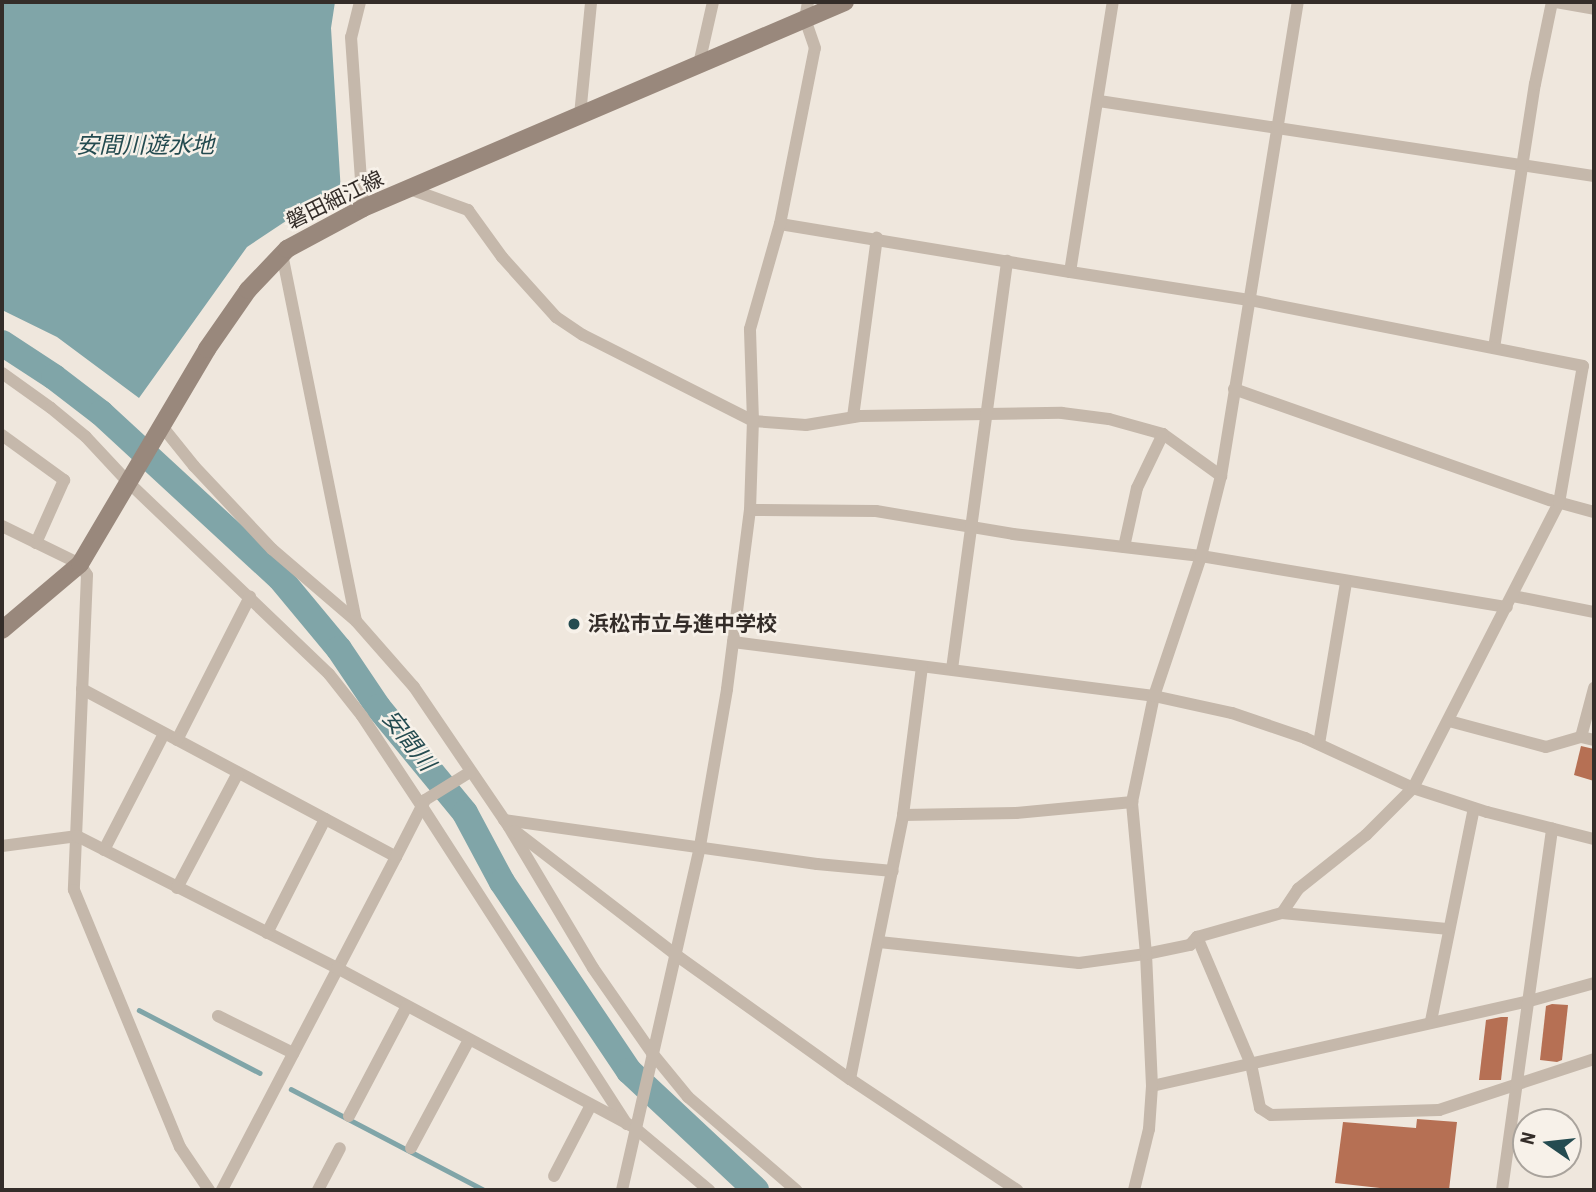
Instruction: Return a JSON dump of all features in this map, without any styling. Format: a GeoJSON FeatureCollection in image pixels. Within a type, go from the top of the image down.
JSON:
{"type":"FeatureCollection","features":[{"type":"Feature","properties":{"kind":"main road","name":"磐田細江線"},"geometry":{"type":"LineString","coordinates":[[2,630],[80,565],[161,425],[247,290],[282,254],[303,238],[363,208],[699,64],[807,11],[845,2]]}},
{"type":"Feature","properties":{"kind":"street"},"geometry":{"type":"LineString","coordinates":[[360,2],[351,37],[363,208]]}},
{"type":"Feature","properties":{"kind":"street"},"geometry":{"type":"LineString","coordinates":[[580,115],[591,2]]}},
{"type":"Feature","properties":{"kind":"street"},"geometry":{"type":"LineString","coordinates":[[699,64],[713,2]]}},
{"type":"Feature","properties":{"kind":"street"},"geometry":{"type":"LineString","coordinates":[[1070,272],[1113,2]]}},
{"type":"Feature","properties":{"kind":"street"},"geometry":{"type":"LineString","coordinates":[[1134,1190],[1149,1129],[1152,1087],[1146,954],[1132,802],[1154,696],[1201,556],[1221,476],[1298,2]]}},
{"type":"Feature","properties":{"kind":"street"},"geometry":{"type":"LineString","coordinates":[[1494,348],[1535,84],[1554,2],[1594,9]]}},
{"type":"Feature","properties":{"kind":"street"},"geometry":{"type":"LineString","coordinates":[[622,1190],[633,1124],[676,955],[700,846],[733,642],[750,510],[753,421],[750,330],[780,224],[815,48],[807,11]]}},
{"type":"Feature","properties":{"kind":"street"},"geometry":{"type":"LineString","coordinates":[[1098,101],[1594,176]]}},
{"type":"Feature","properties":{"kind":"street"},"geometry":{"type":"LineString","coordinates":[[410,189],[468,210],[502,257],[556,317],[583,335],[753,421],[806,425],[853,417],[986,412],[1109,419],[1163,434],[1221,476]]}},
{"type":"Feature","properties":{"kind":"street"},"geometry":{"type":"LineString","coordinates":[[780,224],[1249,300],[1583,366],[1559,503],[1413,788],[1366,835],[1298,889],[1282,913]]}},
{"type":"Feature","properties":{"kind":"street"},"geometry":{"type":"LineString","coordinates":[[853,417],[877,238]]}},
{"type":"Feature","properties":{"kind":"street"},"geometry":{"type":"LineString","coordinates":[[282,254],[356,621]]}},
{"type":"Feature","properties":{"kind":"street"},"geometry":{"type":"LineString","coordinates":[[952,669],[1007,261]]}},
{"type":"Feature","properties":{"kind":"street"},"geometry":{"type":"LineString","coordinates":[[2,373],[86,437],[127,481],[329,674],[424,804],[633,1124],[709,1190]]}},
{"type":"Feature","properties":{"kind":"street"},"geometry":{"type":"LineString","coordinates":[[1234,388],[1559,503],[1594,512]]}},
{"type":"Feature","properties":{"kind":"street"},"geometry":{"type":"LineString","coordinates":[[161,425],[194,466],[272,549],[356,621],[414,688],[466,774],[506,823],[593,968],[651,1057],[688,1097],[796,1190]]}},
{"type":"Feature","properties":{"kind":"street"},"geometry":{"type":"LineString","coordinates":[[1125,547],[1137,488],[1163,434]]}},
{"type":"Feature","properties":{"kind":"street"},"geometry":{"type":"LineString","coordinates":[[2,435],[64,480],[36,543]]}},
{"type":"Feature","properties":{"kind":"street"},"geometry":{"type":"LineString","coordinates":[[750,510],[876,511],[1013,534],[1201,556],[1346,582],[1594,612]]}},
{"type":"Feature","properties":{"kind":"street"},"geometry":{"type":"LineString","coordinates":[[2,526],[80,565],[87,575],[74,890],[180,1147],[209,1190]]}},
{"type":"Feature","properties":{"kind":"street"},"geometry":{"type":"LineString","coordinates":[[1319,744],[1346,582]]}},
{"type":"Feature","properties":{"kind":"street"},"geometry":{"type":"LineString","coordinates":[[104,850],[250,597]]}},
{"type":"Feature","properties":{"kind":"street"},"geometry":{"type":"LineString","coordinates":[[733,642],[1154,696],[1232,713],[1319,744],[1413,788],[1474,808],[1594,839]]}},
{"type":"Feature","properties":{"kind":"street"},"geometry":{"type":"LineString","coordinates":[[850,1079],[904,815],[922,667]]}},
{"type":"Feature","properties":{"kind":"street"},"geometry":{"type":"LineString","coordinates":[[1449,721],[1546,747],[1588,739],[1594,688]]}},
{"type":"Feature","properties":{"kind":"street"},"geometry":{"type":"LineString","coordinates":[[82,690],[396,857]]}},
{"type":"Feature","properties":{"kind":"street"},"geometry":{"type":"LineString","coordinates":[[177,888],[238,773]]}},
{"type":"Feature","properties":{"kind":"street"},"geometry":{"type":"LineString","coordinates":[[222,1190],[424,804],[466,774]]}},
{"type":"Feature","properties":{"kind":"street"},"geometry":{"type":"LineString","coordinates":[[904,815],[1016,813],[1132,802]]}},
{"type":"Feature","properties":{"kind":"street"},"geometry":{"type":"LineString","coordinates":[[1431,1021],[1474,808]]}},
{"type":"Feature","properties":{"kind":"street"},"geometry":{"type":"LineString","coordinates":[[267,933],[325,819]]}},
{"type":"Feature","properties":{"kind":"street"},"geometry":{"type":"LineString","coordinates":[[506,823],[700,846],[817,864],[893,871]]}},
{"type":"Feature","properties":{"kind":"street"},"geometry":{"type":"LineString","coordinates":[[506,823],[676,955],[850,1079],[1017,1190]]}},
{"type":"Feature","properties":{"kind":"street"},"geometry":{"type":"LineString","coordinates":[[1502,1190],[1552,828]]}},
{"type":"Feature","properties":{"kind":"street"},"geometry":{"type":"LineString","coordinates":[[2,846],[77,836],[337,968],[591,1105],[633,1124]]}},
{"type":"Feature","properties":{"kind":"street"},"geometry":{"type":"LineString","coordinates":[[879,942],[1079,962],[1146,954],[1190,944],[1197,937],[1282,913],[1449,929]]}},
{"type":"Feature","properties":{"kind":"street"},"geometry":{"type":"LineString","coordinates":[[1197,937],[1251,1064],[1260,1108],[1271,1115],[1439,1110],[1594,1059]]}},
{"type":"Feature","properties":{"kind":"street"},"geometry":{"type":"LineString","coordinates":[[1152,1087],[1431,1021],[1526,1002],[1594,983]]}},
{"type":"Feature","properties":{"kind":"street"},"geometry":{"type":"LineString","coordinates":[[349,1116],[407,1006]]}},
{"type":"Feature","properties":{"kind":"street"},"geometry":{"type":"LineString","coordinates":[[218,1016],[293,1053]]}},
{"type":"Feature","properties":{"kind":"street"},"geometry":{"type":"LineString","coordinates":[[411,1148],[469,1040]]}},
{"type":"Feature","properties":{"kind":"street"},"geometry":{"type":"LineString","coordinates":[[554,1176],[591,1105]]}},
{"type":"Feature","properties":{"kind":"street"},"geometry":{"type":"LineString","coordinates":[[318,1190],[340,1149]]}},
{"type":"Feature","properties":{"kind":"water","name":"安間川遊水地"},"geometry":{"type":"Polygon","coordinates":[[[2,2],[335,2],[331,28],[341,193],[298,213],[247,247],[139,398],[57,337],[2,310],[2,2]]]}},
{"type":"Feature","properties":{"kind":"building"},"geometry":{"type":"Polygon","coordinates":[[[1581,746],[1594,749],[1594,781],[1574,775],[1581,746]]]}},
{"type":"Feature","properties":{"kind":"building"},"geometry":{"type":"Polygon","coordinates":[[[1568,1005],[1562,1060],[1557,1062],[1540,1060],[1546,1006],[1568,1005]]]}},
{"type":"Feature","properties":{"kind":"building"},"geometry":{"type":"Polygon","coordinates":[[[1508,1017],[1501,1080],[1479,1080],[1486,1020],[1508,1017]]]}},
{"type":"Feature","properties":{"kind":"building"},"geometry":{"type":"Polygon","coordinates":[[[1417,1119],[1457,1122],[1449,1190],[1398,1190],[1335,1183],[1343,1122],[1416,1128],[1417,1119]]]}},
{"type":"Feature","properties":{"kind":"waterway","name":"安間川"},"geometry":{"type":"LineString","coordinates":[[2,343],[54,377],[101,413],[280,578],[339,649],[378,707],[465,813],[502,882],[629,1071],[756,1190]]}},
{"type":"Feature","properties":{"kind":"waterway"},"geometry":{"type":"LineString","coordinates":[[139,1010],[260,1073]]}},
{"type":"Feature","properties":{"kind":"waterway"},"geometry":{"type":"LineString","coordinates":[[291,1089],[484,1190]]}},
{"type":"Feature","properties":{"kind":"place","name":"浜松市立与進中学校"},"geometry":{"type":"Point","coordinates":[574,624]}}]}
